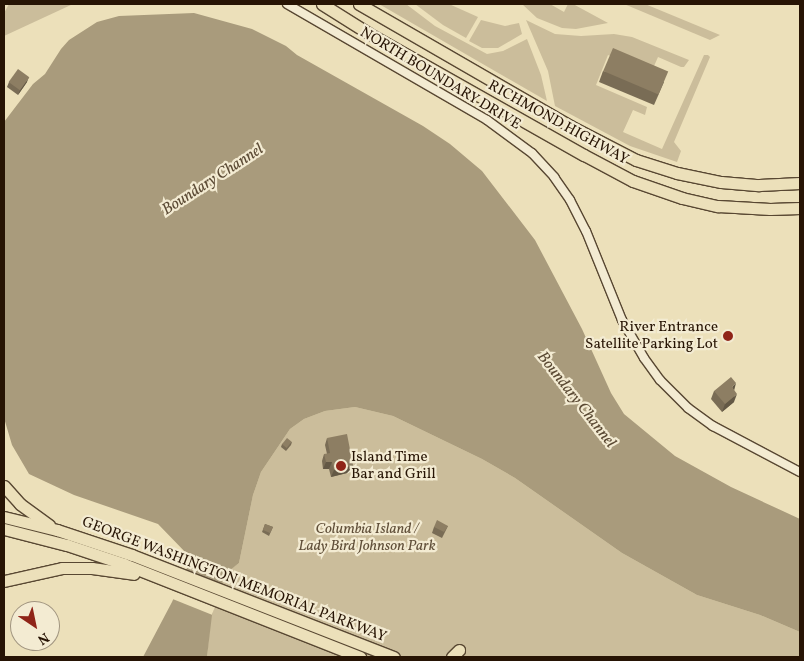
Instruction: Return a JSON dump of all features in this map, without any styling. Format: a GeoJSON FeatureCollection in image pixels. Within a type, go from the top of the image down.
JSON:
{"type":"FeatureCollection","features":[{"type":"Feature","properties":{"kind":"highway","name":"RICHMOND HIGHWAY"},"geometry":{"type":"LineString","coordinates":[[322,4],[377,38],[628,178],[682,198],[718,206],[763,209],[800,208]]}},
{"type":"Feature","properties":{"kind":"highway","name":"RICHMOND HIGHWAY"},"geometry":{"type":"LineString","coordinates":[[359,4],[570,126],[636,160],[678,173],[722,182],[759,185],[798,183]]}},
{"type":"Feature","properties":{"kind":"highway"},"geometry":{"type":"LineString","coordinates":[[4,486],[27,510],[57,530]]}},
{"type":"Feature","properties":{"kind":"highway","name":"GEORGE WASHINGTON MEMORIAL PARKWAY"},"geometry":{"type":"LineString","coordinates":[[4,517],[57,530],[248,606],[394,657]]}},
{"type":"Feature","properties":{"kind":"highway","name":"GEORGE WASHINGTON MEMORIAL PARKWAY"},"geometry":{"type":"LineString","coordinates":[[4,529],[150,568]]}},
{"type":"Feature","properties":{"kind":"highway"},"geometry":{"type":"LineString","coordinates":[[4,581],[62,568],[92,568],[137,574],[150,568]]}},
{"type":"Feature","properties":{"kind":"highway","name":"GEORGE WASHINGTON MEMORIAL PARKWAY"},"geometry":{"type":"LineString","coordinates":[[248,606],[360,657]]}},
{"type":"Feature","properties":{"kind":"highway"},"geometry":{"type":"LineString","coordinates":[[452,657],[459,650],[459,657]]}},
{"type":"Feature","properties":{"kind":"street","name":"NORTH BOUNDARY DRIVE"},"geometry":{"type":"LineString","coordinates":[[282,4],[296,10]]}},
{"type":"Feature","properties":{"kind":"street","name":"NORTH BOUNDARY DRIVE"},"geometry":{"type":"LineString","coordinates":[[287,4],[487,120],[532,153],[554,176],[570,200],[586,231],[622,320],[660,380],[684,405],[707,422],[751,448],[800,472]]}},
{"type":"Feature","properties":{"kind":"green space"},"geometry":{"type":"Polygon","coordinates":[[[9,4],[73,4],[4,36],[4,13],[9,4]]]}},
{"type":"Feature","properties":{"kind":"green space"},"geometry":{"type":"Polygon","coordinates":[[[379,4],[406,4],[435,26],[487,54],[503,51],[527,39],[541,75],[547,101],[379,4]]]}},
{"type":"Feature","properties":{"kind":"green space"},"geometry":{"type":"Polygon","coordinates":[[[415,4],[449,4],[478,17],[466,38],[443,25],[415,4]]]}},
{"type":"Feature","properties":{"kind":"green space"},"geometry":{"type":"Polygon","coordinates":[[[522,4],[550,4],[564,12],[568,4],[573,4],[608,23],[576,29],[562,28],[537,18],[522,4]]]}},
{"type":"Feature","properties":{"kind":"green space"},"geometry":{"type":"Polygon","coordinates":[[[624,4],[645,4],[720,35],[710,40],[624,4]]]}},
{"type":"Feature","properties":{"kind":"green space"},"geometry":{"type":"Polygon","coordinates":[[[481,20],[505,26],[519,23],[522,34],[498,48],[482,48],[469,41],[481,20]]]}},
{"type":"Feature","properties":{"kind":"green space"},"geometry":{"type":"Polygon","coordinates":[[[526,20],[555,34],[581,36],[614,34],[632,37],[689,60],[684,67],[681,67],[658,57],[651,73],[608,55],[596,85],[647,107],[645,115],[633,110],[623,132],[662,149],[704,55],[708,55],[710,57],[674,142],[681,151],[677,162],[630,146],[555,106],[548,71],[526,20]]]}},
{"type":"Feature","properties":{"kind":"green space","name":"Columbia Island / Lady Bird Johnson Park"},"geometry":{"type":"Polygon","coordinates":[[[355,407],[393,416],[482,459],[515,478],[622,553],[697,595],[760,615],[800,632],[800,657],[207,657],[211,615],[225,573],[239,563],[253,495],[261,472],[290,429],[304,419],[325,411],[355,407]]]}},
{"type":"Feature","properties":{"kind":"water","name":"Boundary Channel"},"geometry":{"type":"Polygon","coordinates":[[[194,13],[252,29],[286,46],[297,55],[423,126],[450,144],[482,171],[535,240],[582,329],[611,393],[624,414],[675,456],[731,487],[800,519],[800,632],[760,615],[697,595],[622,553],[515,478],[482,459],[393,416],[355,407],[325,411],[304,419],[290,429],[261,472],[253,495],[239,563],[225,574],[212,615],[207,657],[143,657],[172,602],[187,568],[188,555],[158,524],[74,495],[29,474],[12,445],[4,418],[4,122],[33,84],[45,74],[69,40],[97,22],[119,16],[194,13]]]}},
{"type":"Feature","properties":{"kind":"pier"},"geometry":{"type":"Polygon","coordinates":[[[184,569],[224,585],[212,615],[172,599],[184,569]]]}},
{"type":"Feature","properties":{"kind":"building"},"geometry":{"type":"Polygon","coordinates":[[[613,48],[668,71],[658,94],[603,71],[613,48]]]}},
{"type":"Feature","properties":{"kind":"building"},"geometry":{"type":"Polygon","coordinates":[[[18,69],[29,77],[20,90],[9,82],[18,69]]]}},
{"type":"Feature","properties":{"kind":"building"},"geometry":{"type":"Polygon","coordinates":[[[731,377],[736,383],[732,387],[737,394],[725,404],[714,391],[731,377]]]}},
{"type":"Feature","properties":{"kind":"building"},"geometry":{"type":"Polygon","coordinates":[[[347,434],[353,465],[334,470],[332,462],[326,462],[324,454],[330,453],[327,438],[347,434]]]}},
{"type":"Feature","properties":{"kind":"building"},"geometry":{"type":"Polygon","coordinates":[[[287,438],[292,442],[287,448],[282,444],[287,438]]]}},
{"type":"Feature","properties":{"kind":"building"},"geometry":{"type":"Polygon","coordinates":[[[437,520],[448,526],[444,532],[434,527],[437,520]]]}},
{"type":"Feature","properties":{"kind":"building"},"geometry":{"type":"Polygon","coordinates":[[[265,524],[273,527],[270,533],[263,530],[265,524]]]}},
{"type":"Feature","properties":{"kind":"place","name":"River Entrance Satellite Parking Lot"},"geometry":{"type":"Point","coordinates":[728,336]}},
{"type":"Feature","properties":{"kind":"place","name":"Island Time Bar and Grill"},"geometry":{"type":"Point","coordinates":[341,466]}}]}
